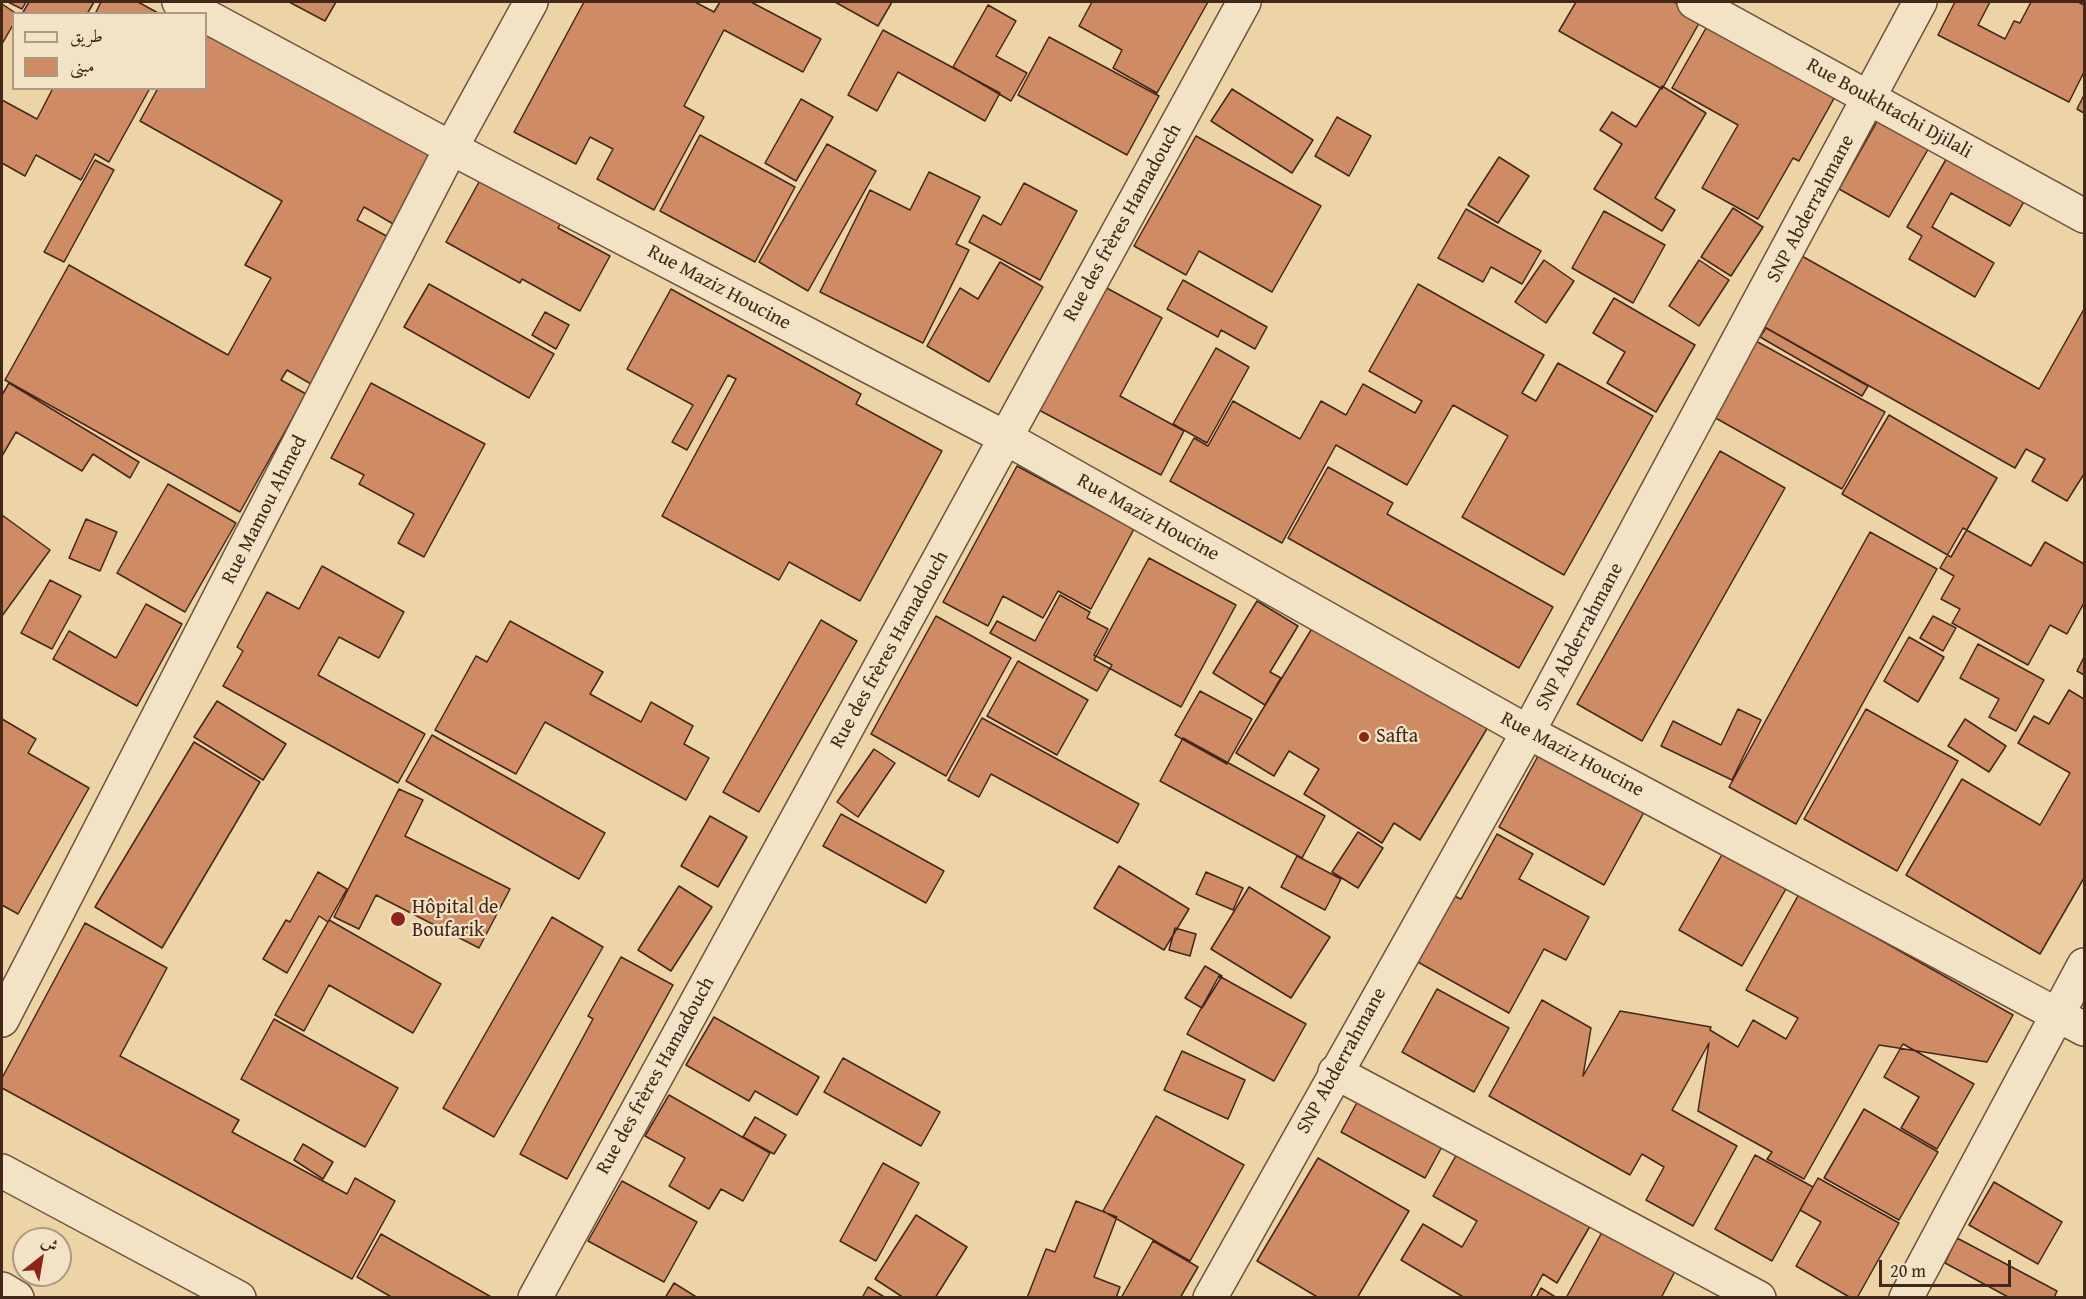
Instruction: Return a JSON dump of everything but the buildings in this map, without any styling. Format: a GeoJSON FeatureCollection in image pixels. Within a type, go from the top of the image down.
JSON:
{"type":"FeatureCollection","features":[{"type":"Feature","properties":{"kind":"street"},"geometry":{"type":"LineString","coordinates":[[179,2],[197,12]]}},
{"type":"Feature","properties":{"kind":"street","name":"Rue Mamou Ahmed"},"geometry":{"type":"LineString","coordinates":[[2,1020],[451,148],[531,2]]}},
{"type":"Feature","properties":{"kind":"street","name":"Rue des frères Hamadouch"},"geometry":{"type":"LineString","coordinates":[[535,1298],[1244,2]]}},
{"type":"Feature","properties":{"kind":"street","name":"Rue Boukhtachi Djilali"},"geometry":{"type":"LineString","coordinates":[[1694,2],[2085,216]]}},
{"type":"Feature","properties":{"kind":"street","name":"SNP Abderrahmane"},"geometry":{"type":"LineString","coordinates":[[1210,1298],[1528,732],[1871,98],[1920,2]]}},
{"type":"Feature","properties":{"kind":"street","name":"Rue Maziz Houcine"},"geometry":{"type":"LineString","coordinates":[[207,17],[451,148],[1006,438],[1528,732],[2071,1022]]}},
{"type":"Feature","properties":{"kind":"street"},"geometry":{"type":"LineString","coordinates":[[1906,1298],[2071,1022],[2085,965]]}},
{"type":"Feature","properties":{"kind":"street"},"geometry":{"type":"LineString","coordinates":[[1335,1072],[1759,1298]]}},
{"type":"Feature","properties":{"kind":"street"},"geometry":{"type":"LineString","coordinates":[[2,1171],[239,1298]]}},
{"type":"Feature","properties":{"kind":"street"},"geometry":{"type":"LineString","coordinates":[[2,1289],[17,1298]]}},
{"type":"Feature","properties":{"kind":"place","name":"Safta"},"geometry":{"type":"Point","coordinates":[1364,737]}},
{"type":"Feature","properties":{"kind":"place","name":"Hôpital de Boufarik"},"geometry":{"type":"Point","coordinates":[398,919]}}]}
